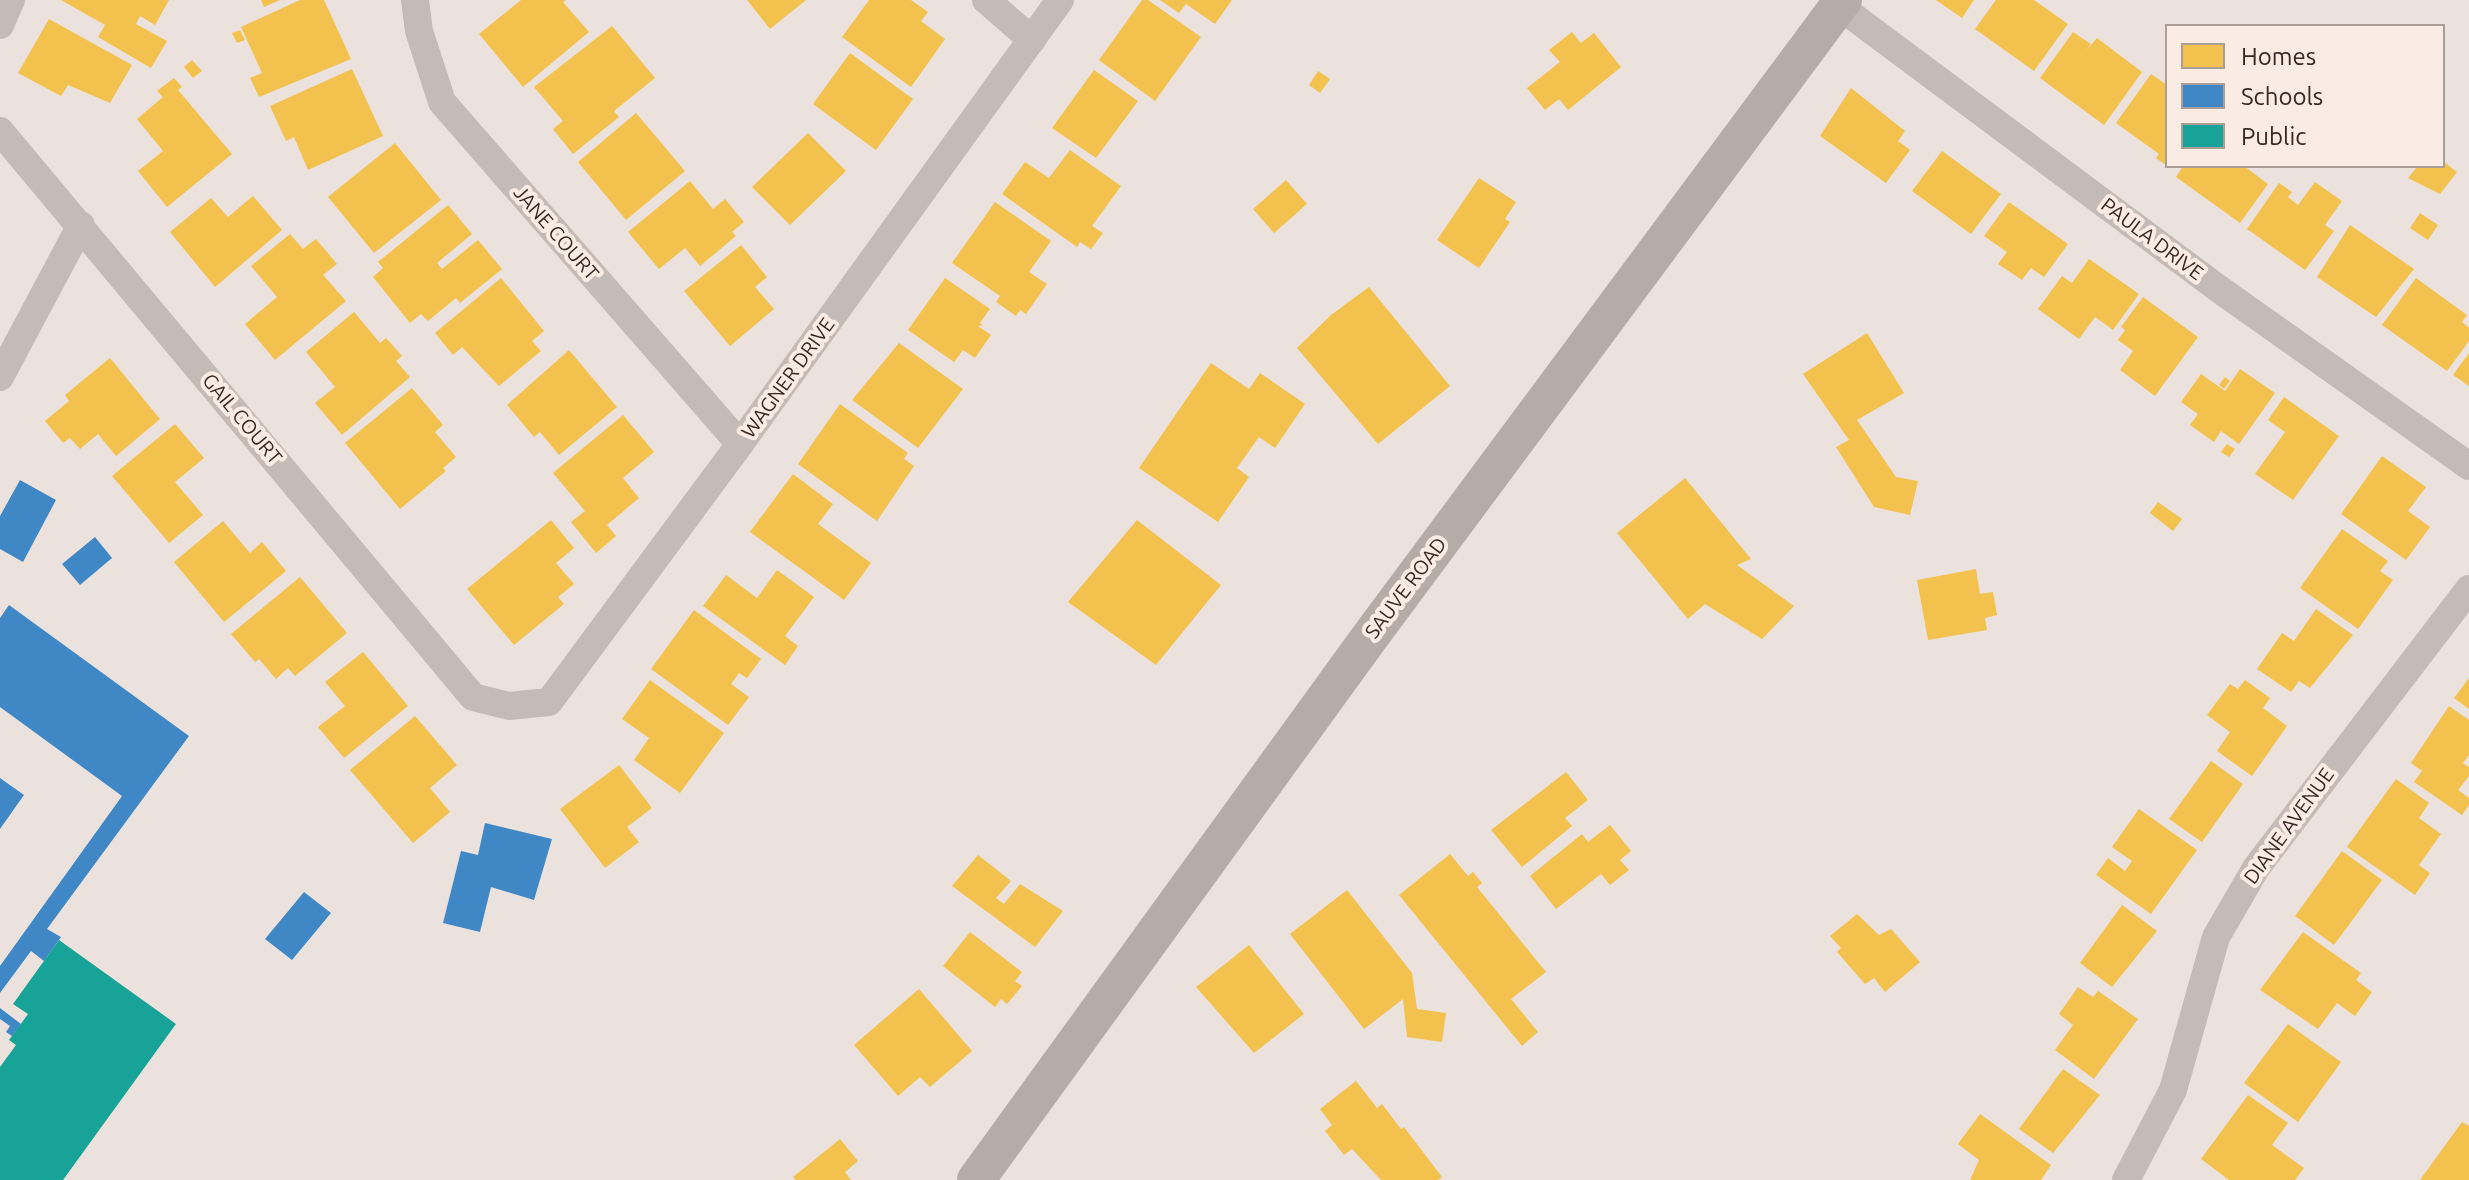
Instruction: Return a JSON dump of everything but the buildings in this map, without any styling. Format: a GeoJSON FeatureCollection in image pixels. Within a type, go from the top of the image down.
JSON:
{"type":"FeatureCollection","features":[{"type":"Feature","properties":{"kind":"street"},"geometry":{"type":"LineString","coordinates":[[0,25],[11,0]]}},
{"type":"Feature","properties":{"kind":"street","name":"JANE COURT"},"geometry":{"type":"LineString","coordinates":[[415,0],[419,31],[442,102],[740,444]]}},
{"type":"Feature","properties":{"kind":"street"},"geometry":{"type":"LineString","coordinates":[[986,0],[1032,40]]}},
{"type":"Feature","properties":{"kind":"street","name":"WAGNER DRIVE"},"geometry":{"type":"LineString","coordinates":[[488,700],[509,706],[549,702],[740,444],[1060,0]]}},
{"type":"Feature","properties":{"kind":"street","name":"PAULA DRIVE"},"geometry":{"type":"LineString","coordinates":[[1841,3],[2219,289],[2469,466]]}},
{"type":"Feature","properties":{"kind":"street","name":"SAUVE ROAD"},"geometry":{"type":"LineString","coordinates":[[976,1180],[1369,638],[1841,3]]}},
{"type":"Feature","properties":{"kind":"street","name":"GAIL COURT"},"geometry":{"type":"LineString","coordinates":[[0,131],[473,697],[488,700]]}},
{"type":"Feature","properties":{"kind":"street"},"geometry":{"type":"LineString","coordinates":[[0,377],[81,225]]}},
{"type":"Feature","properties":{"kind":"street","name":"DIANE AVENUE"},"geometry":{"type":"LineString","coordinates":[[2126,1180],[2173,1090],[2216,937],[2248,882],[2469,589]]}}]}
